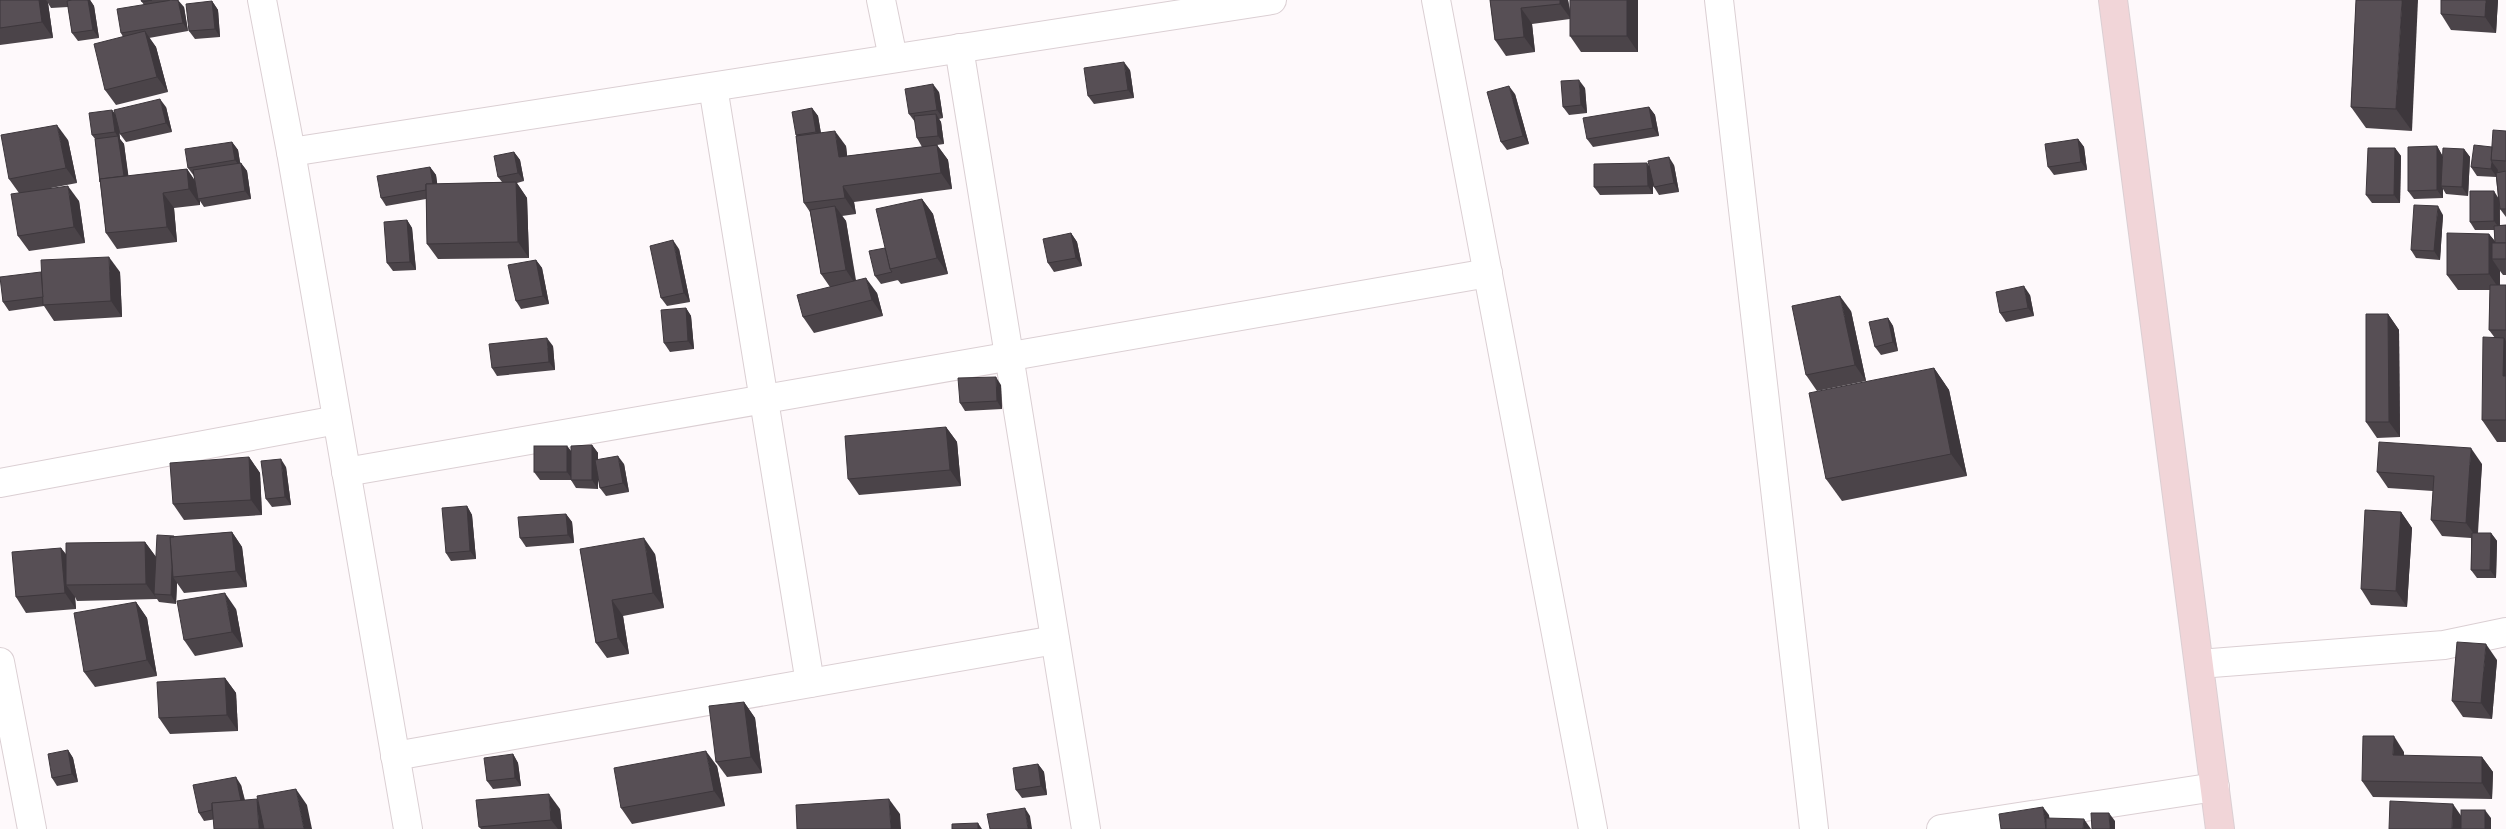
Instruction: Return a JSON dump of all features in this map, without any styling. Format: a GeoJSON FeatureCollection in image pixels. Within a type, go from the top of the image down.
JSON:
{"type":"FeatureCollection","features":[{"type":"Feature","properties":{"kind":"main road"},"geometry":{"type":"LineString","coordinates":[[2114,0],[2220,829]]}},
{"type":"Feature","properties":{"kind":"street"},"geometry":{"type":"LineString","coordinates":[[262,0],[291,152],[408,829]]}},
{"type":"Feature","properties":{"kind":"street"},"geometry":{"type":"LineString","coordinates":[[881,0],[893,58]]}},
{"type":"Feature","properties":{"kind":"street"},"geometry":{"type":"LineString","coordinates":[[291,152],[1272,0]]}},
{"type":"Feature","properties":{"kind":"street"},"geometry":{"type":"LineString","coordinates":[[1436,0],[1593,829]]}},
{"type":"Feature","properties":{"kind":"street"},"geometry":{"type":"LineString","coordinates":[[1719,0],[1814,829]]}},
{"type":"Feature","properties":{"kind":"street"},"geometry":{"type":"LineString","coordinates":[[958,48],[1086,829]]}},
{"type":"Feature","properties":{"kind":"street"},"geometry":{"type":"LineString","coordinates":[[713,87],[810,683]]}},
{"type":"Feature","properties":{"kind":"street"},"geometry":{"type":"LineString","coordinates":[[346,472],[1488,273]]}},
{"type":"Feature","properties":{"kind":"street"},"geometry":{"type":"LineString","coordinates":[[0,483],[337,420]]}},
{"type":"Feature","properties":{"kind":"street"},"geometry":{"type":"LineString","coordinates":[[2199,664],[2444,644],[2506,632]]}},
{"type":"Feature","properties":{"kind":"street"},"geometry":{"type":"LineString","coordinates":[[395,756],[1055,640]]}},
{"type":"Feature","properties":{"kind":"street"},"geometry":{"type":"LineString","coordinates":[[0,662],[32,829]]}},
{"type":"Feature","properties":{"kind":"street"},"geometry":{"type":"LineString","coordinates":[[1941,829],[2215,787]]}},
{"type":"Feature","properties":{"kind":"building"},"geometry":{"type":"Polygon","coordinates":[[[0,0],[39,0],[42,22],[0,28],[0,0]]]}},
{"type":"Feature","properties":{"kind":"building"},"geometry":{"type":"Polygon","coordinates":[[[88,0],[93,30],[72,33],[67,1],[88,0]]]}},
{"type":"Feature","properties":{"kind":"building"},"geometry":{"type":"Polygon","coordinates":[[[178,0],[183,23],[121,33],[117,9],[178,0]]]}},
{"type":"Feature","properties":{"kind":"building"},"geometry":{"type":"Polygon","coordinates":[[[1490,0],[1560,0],[1560,4],[1521,8],[1524,37],[1495,40],[1490,0]]]}},
{"type":"Feature","properties":{"kind":"building"},"geometry":{"type":"Polygon","coordinates":[[[1570,0],[1627,0],[1627,36],[1570,36],[1570,0]]]}},
{"type":"Feature","properties":{"kind":"building"},"geometry":{"type":"Polygon","coordinates":[[[2356,0],[2402,0],[2396,109],[2351,107],[2356,0]]]}},
{"type":"Feature","properties":{"kind":"building"},"geometry":{"type":"Polygon","coordinates":[[[2441,0],[2486,0],[2485,17],[2441,14],[2441,0]]]}},
{"type":"Feature","properties":{"kind":"building"},"geometry":{"type":"Polygon","coordinates":[[[212,1],[215,29],[189,31],[186,4],[212,1]]]}},
{"type":"Feature","properties":{"kind":"building"},"geometry":{"type":"Polygon","coordinates":[[[145,31],[157,77],[105,90],[94,44],[145,31]]]}},
{"type":"Feature","properties":{"kind":"building"},"geometry":{"type":"Polygon","coordinates":[[[1124,62],[1128,90],[1088,96],[1084,68],[1124,62]]]}},
{"type":"Feature","properties":{"kind":"building"},"geometry":{"type":"Polygon","coordinates":[[[1579,80],[1581,105],[1563,107],[1561,81],[1579,80]]]}},
{"type":"Feature","properties":{"kind":"building"},"geometry":{"type":"Polygon","coordinates":[[[933,84],[937,110],[909,114],[905,89],[933,84]]]}},
{"type":"Feature","properties":{"kind":"building"},"geometry":{"type":"Polygon","coordinates":[[[1509,86],[1523,136],[1501,142],[1487,92],[1509,86]]]}},
{"type":"Feature","properties":{"kind":"building"},"geometry":{"type":"Polygon","coordinates":[[[160,99],[166,123],[120,134],[114,110],[160,99]]]}},
{"type":"Feature","properties":{"kind":"building"},"geometry":{"type":"Polygon","coordinates":[[[1649,107],[1653,128],[1587,139],[1583,118],[1649,107]]]}},
{"type":"Feature","properties":{"kind":"building"},"geometry":{"type":"Polygon","coordinates":[[[812,108],[816,132],[796,135],[792,112],[812,108]]]}},
{"type":"Feature","properties":{"kind":"building"},"geometry":{"type":"Polygon","coordinates":[[[112,110],[115,132],[92,135],[89,113],[112,110]]]}},
{"type":"Feature","properties":{"kind":"building"},"geometry":{"type":"Polygon","coordinates":[[[936,114],[938,136],[917,138],[914,116],[936,114]]]}},
{"type":"Feature","properties":{"kind":"building"},"geometry":{"type":"Polygon","coordinates":[[[57,125],[66,168],[9,179],[1,135],[57,125]]]}},
{"type":"Feature","properties":{"kind":"building"},"geometry":{"type":"Polygon","coordinates":[[[2493,130],[2506,131],[2506,161],[2491,160],[2493,130]]]}},
{"type":"Feature","properties":{"kind":"building"},"geometry":{"type":"Polygon","coordinates":[[[835,131],[839,157],[937,145],[941,173],[843,186],[845,198],[804,203],[796,136],[835,131]]]}},
{"type":"Feature","properties":{"kind":"building"},"geometry":{"type":"Polygon","coordinates":[[[118,136],[124,176],[100,179],[100,182],[95,139],[118,136]]]}},
{"type":"Feature","properties":{"kind":"building"},"geometry":{"type":"Polygon","coordinates":[[[2078,139],[2081,162],[2048,167],[2045,144],[2078,139]]]}},
{"type":"Feature","properties":{"kind":"building"},"geometry":{"type":"Polygon","coordinates":[[[232,142],[235,160],[188,168],[185,149],[232,142]]]}},
{"type":"Feature","properties":{"kind":"building"},"geometry":{"type":"Polygon","coordinates":[[[2474,145],[2492,147],[2491,169],[2471,167],[2474,145]]]}},
{"type":"Feature","properties":{"kind":"building"},"geometry":{"type":"Polygon","coordinates":[[[2437,146],[2437,190],[2408,191],[2408,147],[2437,146]]]}},
{"type":"Feature","properties":{"kind":"building"},"geometry":{"type":"Polygon","coordinates":[[[2368,148],[2395,148],[2394,195],[2366,195],[2368,148]]]}},
{"type":"Feature","properties":{"kind":"building"},"geometry":{"type":"Polygon","coordinates":[[[2443,148],[2464,149],[2462,187],[2441,186],[2443,148]]]}},
{"type":"Feature","properties":{"kind":"building"},"geometry":{"type":"Polygon","coordinates":[[[514,152],[518,173],[498,177],[494,156],[514,152]]]}},
{"type":"Feature","properties":{"kind":"building"},"geometry":{"type":"Polygon","coordinates":[[[1669,157],[1674,183],[1654,187],[1648,161],[1669,157]]]}},
{"type":"Feature","properties":{"kind":"building"},"geometry":{"type":"Polygon","coordinates":[[[241,163],[245,191],[198,199],[193,170],[241,163]]]}},
{"type":"Feature","properties":{"kind":"building"},"geometry":{"type":"Polygon","coordinates":[[[1647,163],[1648,186],[1594,187],[1594,164],[1647,163]]]}},
{"type":"Feature","properties":{"kind":"building"},"geometry":{"type":"Polygon","coordinates":[[[430,167],[433,184],[426,184],[426,190],[381,198],[377,176],[430,167]]]}},
{"type":"Feature","properties":{"kind":"building"},"geometry":{"type":"Polygon","coordinates":[[[187,169],[189,189],[163,193],[167,227],[106,233],[100,179],[187,169]]]}},
{"type":"Feature","properties":{"kind":"building"},"geometry":{"type":"Polygon","coordinates":[[[2506,171],[2506,209],[2500,209],[2496,173],[2506,171]]]}},
{"type":"Feature","properties":{"kind":"building"},"geometry":{"type":"Polygon","coordinates":[[[516,182],[518,242],[427,244],[426,184],[516,182]]]}},
{"type":"Feature","properties":{"kind":"building"},"geometry":{"type":"Polygon","coordinates":[[[68,186],[74,227],[18,236],[11,194],[68,186]]]}},
{"type":"Feature","properties":{"kind":"building"},"geometry":{"type":"Polygon","coordinates":[[[2470,191],[2494,191],[2494,221],[2470,222],[2470,191]]]}},
{"type":"Feature","properties":{"kind":"building"},"geometry":{"type":"Polygon","coordinates":[[[922,199],[937,258],[890,269],[876,209],[922,199]]]}},
{"type":"Feature","properties":{"kind":"building"},"geometry":{"type":"Polygon","coordinates":[[[2414,205],[2438,206],[2434,251],[2411,250],[2414,205]]]}},
{"type":"Feature","properties":{"kind":"building"},"geometry":{"type":"Polygon","coordinates":[[[835,206],[846,270],[821,274],[810,210],[835,206]]]}},
{"type":"Feature","properties":{"kind":"building"},"geometry":{"type":"Polygon","coordinates":[[[407,220],[410,262],[387,263],[384,222],[407,220]]]}},
{"type":"Feature","properties":{"kind":"building"},"geometry":{"type":"Polygon","coordinates":[[[2506,225],[2506,243],[2495,243],[2494,226],[2506,225]]]}},
{"type":"Feature","properties":{"kind":"building"},"geometry":{"type":"Polygon","coordinates":[[[1071,233],[1076,258],[1048,263],[1043,239],[1071,233]]]}},
{"type":"Feature","properties":{"kind":"building"},"geometry":{"type":"Polygon","coordinates":[[[2447,233],[2489,234],[2489,274],[2447,275],[2447,233]]]}},
{"type":"Feature","properties":{"kind":"building"},"geometry":{"type":"Polygon","coordinates":[[[673,240],[684,293],[661,298],[650,246],[673,240]]]}},
{"type":"Feature","properties":{"kind":"building"},"geometry":{"type":"Polygon","coordinates":[[[2492,243],[2506,243],[2506,259],[2492,259],[2492,243]]]}},
{"type":"Feature","properties":{"kind":"building"},"geometry":{"type":"Polygon","coordinates":[[[885,248],[892,272],[875,276],[869,251],[885,248]]]}},
{"type":"Feature","properties":{"kind":"building"},"geometry":{"type":"Polygon","coordinates":[[[109,257],[111,301],[43,305],[41,260],[109,257]]]}},
{"type":"Feature","properties":{"kind":"building"},"geometry":{"type":"Polygon","coordinates":[[[536,260],[543,296],[516,301],[508,265],[536,260]]]}},
{"type":"Feature","properties":{"kind":"building"},"geometry":{"type":"Polygon","coordinates":[[[41,272],[43,297],[3,302],[0,277],[41,272]]]}},
{"type":"Feature","properties":{"kind":"building"},"geometry":{"type":"Polygon","coordinates":[[[866,278],[872,300],[803,317],[797,295],[866,278]]]}},
{"type":"Feature","properties":{"kind":"building"},"geometry":{"type":"Polygon","coordinates":[[[2490,285],[2506,285],[2506,330],[2489,330],[2490,285]]]}},
{"type":"Feature","properties":{"kind":"building"},"geometry":{"type":"Polygon","coordinates":[[[2024,286],[2028,308],[2000,313],[1996,292],[2024,286]]]}},
{"type":"Feature","properties":{"kind":"building"},"geometry":{"type":"Polygon","coordinates":[[[1840,296],[1855,365],[1806,375],[1792,306],[1840,296]]]}},
{"type":"Feature","properties":{"kind":"building"},"geometry":{"type":"Polygon","coordinates":[[[686,308],[688,341],[664,343],[661,310],[686,308]]]}},
{"type":"Feature","properties":{"kind":"building"},"geometry":{"type":"Polygon","coordinates":[[[2366,314],[2388,314],[2389,422],[2366,422],[2366,314]]]}},
{"type":"Feature","properties":{"kind":"building"},"geometry":{"type":"Polygon","coordinates":[[[1888,318],[1893,342],[1875,347],[1869,322],[1888,318]]]}},
{"type":"Feature","properties":{"kind":"building"},"geometry":{"type":"Polygon","coordinates":[[[2483,337],[2504,338],[2503,376],[2506,376],[2506,420],[2482,420],[2483,337]]]}},
{"type":"Feature","properties":{"kind":"building"},"geometry":{"type":"Polygon","coordinates":[[[547,338],[549,362],[492,368],[489,344],[547,338]]]}},
{"type":"Feature","properties":{"kind":"building"},"geometry":{"type":"Polygon","coordinates":[[[1934,368],[1951,454],[1826,479],[1809,393],[1934,368]]]}},
{"type":"Feature","properties":{"kind":"building"},"geometry":{"type":"Polygon","coordinates":[[[996,377],[997,401],[960,403],[958,378],[996,377]]]}},
{"type":"Feature","properties":{"kind":"building"},"geometry":{"type":"Polygon","coordinates":[[[946,427],[950,470],[848,479],[845,436],[946,427]]]}},
{"type":"Feature","properties":{"kind":"building"},"geometry":{"type":"Polygon","coordinates":[[[2379,442],[2471,448],[2466,523],[2431,520],[2434,476],[2377,472],[2379,442]]]}},
{"type":"Feature","properties":{"kind":"building"},"geometry":{"type":"Polygon","coordinates":[[[592,445],[592,480],[571,480],[571,446],[592,445]]]}},
{"type":"Feature","properties":{"kind":"building"},"geometry":{"type":"Polygon","coordinates":[[[534,446],[567,446],[567,472],[534,472],[534,446]]]}},
{"type":"Feature","properties":{"kind":"building"},"geometry":{"type":"Polygon","coordinates":[[[618,456],[623,483],[600,488],[595,460],[618,456]]]}},
{"type":"Feature","properties":{"kind":"building"},"geometry":{"type":"Polygon","coordinates":[[[249,457],[251,500],[173,504],[170,463],[249,457]]]}},
{"type":"Feature","properties":{"kind":"building"},"geometry":{"type":"Polygon","coordinates":[[[281,459],[285,497],[266,499],[261,461],[281,459]]]}},
{"type":"Feature","properties":{"kind":"building"},"geometry":{"type":"Polygon","coordinates":[[[467,506],[470,551],[446,553],[442,508],[467,506]]]}},
{"type":"Feature","properties":{"kind":"building"},"geometry":{"type":"Polygon","coordinates":[[[2365,510],[2401,512],[2396,591],[2361,589],[2365,510]]]}},
{"type":"Feature","properties":{"kind":"building"},"geometry":{"type":"Polygon","coordinates":[[[566,514],[568,535],[520,538],[518,517],[566,514]]]}},
{"type":"Feature","properties":{"kind":"building"},"geometry":{"type":"Polygon","coordinates":[[[232,532],[236,571],[173,577],[170,537],[232,532]]]}},
{"type":"Feature","properties":{"kind":"building"},"geometry":{"type":"Polygon","coordinates":[[[2472,533],[2491,533],[2490,570],[2471,570],[2472,533]]]}},
{"type":"Feature","properties":{"kind":"building"},"geometry":{"type":"Polygon","coordinates":[[[157,535],[174,536],[170,537],[171,595],[154,594],[157,535]]]}},
{"type":"Feature","properties":{"kind":"building"},"geometry":{"type":"Polygon","coordinates":[[[644,538],[653,593],[612,600],[618,638],[596,643],[580,549],[644,538]]]}},
{"type":"Feature","properties":{"kind":"building"},"geometry":{"type":"Polygon","coordinates":[[[145,542],[146,584],[66,585],[66,543],[145,542]]]}},
{"type":"Feature","properties":{"kind":"building"},"geometry":{"type":"Polygon","coordinates":[[[61,548],[65,593],[16,597],[12,552],[61,548]]]}},
{"type":"Feature","properties":{"kind":"building"},"geometry":{"type":"Polygon","coordinates":[[[225,593],[232,632],[184,640],[177,601],[225,593]]]}},
{"type":"Feature","properties":{"kind":"building"},"geometry":{"type":"Polygon","coordinates":[[[136,602],[147,660],[84,672],[74,613],[136,602]]]}},
{"type":"Feature","properties":{"kind":"building"},"geometry":{"type":"Polygon","coordinates":[[[2457,642],[2486,644],[2481,703],[2452,701],[2457,642]]]}},
{"type":"Feature","properties":{"kind":"building"},"geometry":{"type":"Polygon","coordinates":[[[225,678],[227,715],[159,718],[157,682],[225,678]]]}},
{"type":"Feature","properties":{"kind":"building"},"geometry":{"type":"Polygon","coordinates":[[[744,702],[751,757],[716,762],[709,706],[744,702]]]}},
{"type":"Feature","properties":{"kind":"building"},"geometry":{"type":"Polygon","coordinates":[[[2363,736],[2394,736],[2393,755],[2482,757],[2482,783],[2362,781],[2363,736]]]}},
{"type":"Feature","properties":{"kind":"building"},"geometry":{"type":"Polygon","coordinates":[[[68,750],[72,774],[52,778],[48,754],[68,750]]]}},
{"type":"Feature","properties":{"kind":"building"},"geometry":{"type":"Polygon","coordinates":[[[706,751],[714,791],[621,808],[614,768],[706,751]]]}},
{"type":"Feature","properties":{"kind":"building"},"geometry":{"type":"Polygon","coordinates":[[[513,754],[515,778],[487,781],[484,758],[513,754]]]}},
{"type":"Feature","properties":{"kind":"building"},"geometry":{"type":"Polygon","coordinates":[[[1038,764],[1041,786],[1016,790],[1013,768],[1038,764]]]}},
{"type":"Feature","properties":{"kind":"building"},"geometry":{"type":"Polygon","coordinates":[[[236,777],[241,801],[212,803],[212,810],[199,813],[193,785],[236,777]]]}},
{"type":"Feature","properties":{"kind":"building"},"geometry":{"type":"Polygon","coordinates":[[[296,789],[304,829],[264,829],[257,796],[296,789]]]}},
{"type":"Feature","properties":{"kind":"building"},"geometry":{"type":"Polygon","coordinates":[[[549,794],[551,820],[479,827],[476,800],[549,794]]]}},
{"type":"Feature","properties":{"kind":"building"},"geometry":{"type":"Polygon","coordinates":[[[257,799],[259,829],[214,829],[212,803],[257,799]]]}},
{"type":"Feature","properties":{"kind":"building"},"geometry":{"type":"Polygon","coordinates":[[[889,799],[891,829],[797,829],[796,805],[889,799]]]}},
{"type":"Feature","properties":{"kind":"building"},"geometry":{"type":"Polygon","coordinates":[[[2390,801],[2453,804],[2452,829],[2389,829],[2390,801]]]}},
{"type":"Feature","properties":{"kind":"building"},"geometry":{"type":"Polygon","coordinates":[[[2043,807],[2046,829],[2001,829],[1999,814],[2043,807]]]}},
{"type":"Feature","properties":{"kind":"building"},"geometry":{"type":"Polygon","coordinates":[[[1025,808],[1028,829],[990,829],[987,814],[1025,808]]]}},
{"type":"Feature","properties":{"kind":"building"},"geometry":{"type":"Polygon","coordinates":[[[2461,810],[2485,810],[2485,829],[2461,829],[2461,810]]]}},
{"type":"Feature","properties":{"kind":"building"},"geometry":{"type":"Polygon","coordinates":[[[2091,813],[2109,813],[2110,829],[2092,829],[2091,813]]]}},
{"type":"Feature","properties":{"kind":"building"},"geometry":{"type":"Polygon","coordinates":[[[2046,818],[2084,819],[2083,829],[2046,829],[2046,818]]]}},
{"type":"Feature","properties":{"kind":"building"},"geometry":{"type":"Polygon","coordinates":[[[978,823],[978,829],[952,829],[952,824],[978,823]]]}}]}
